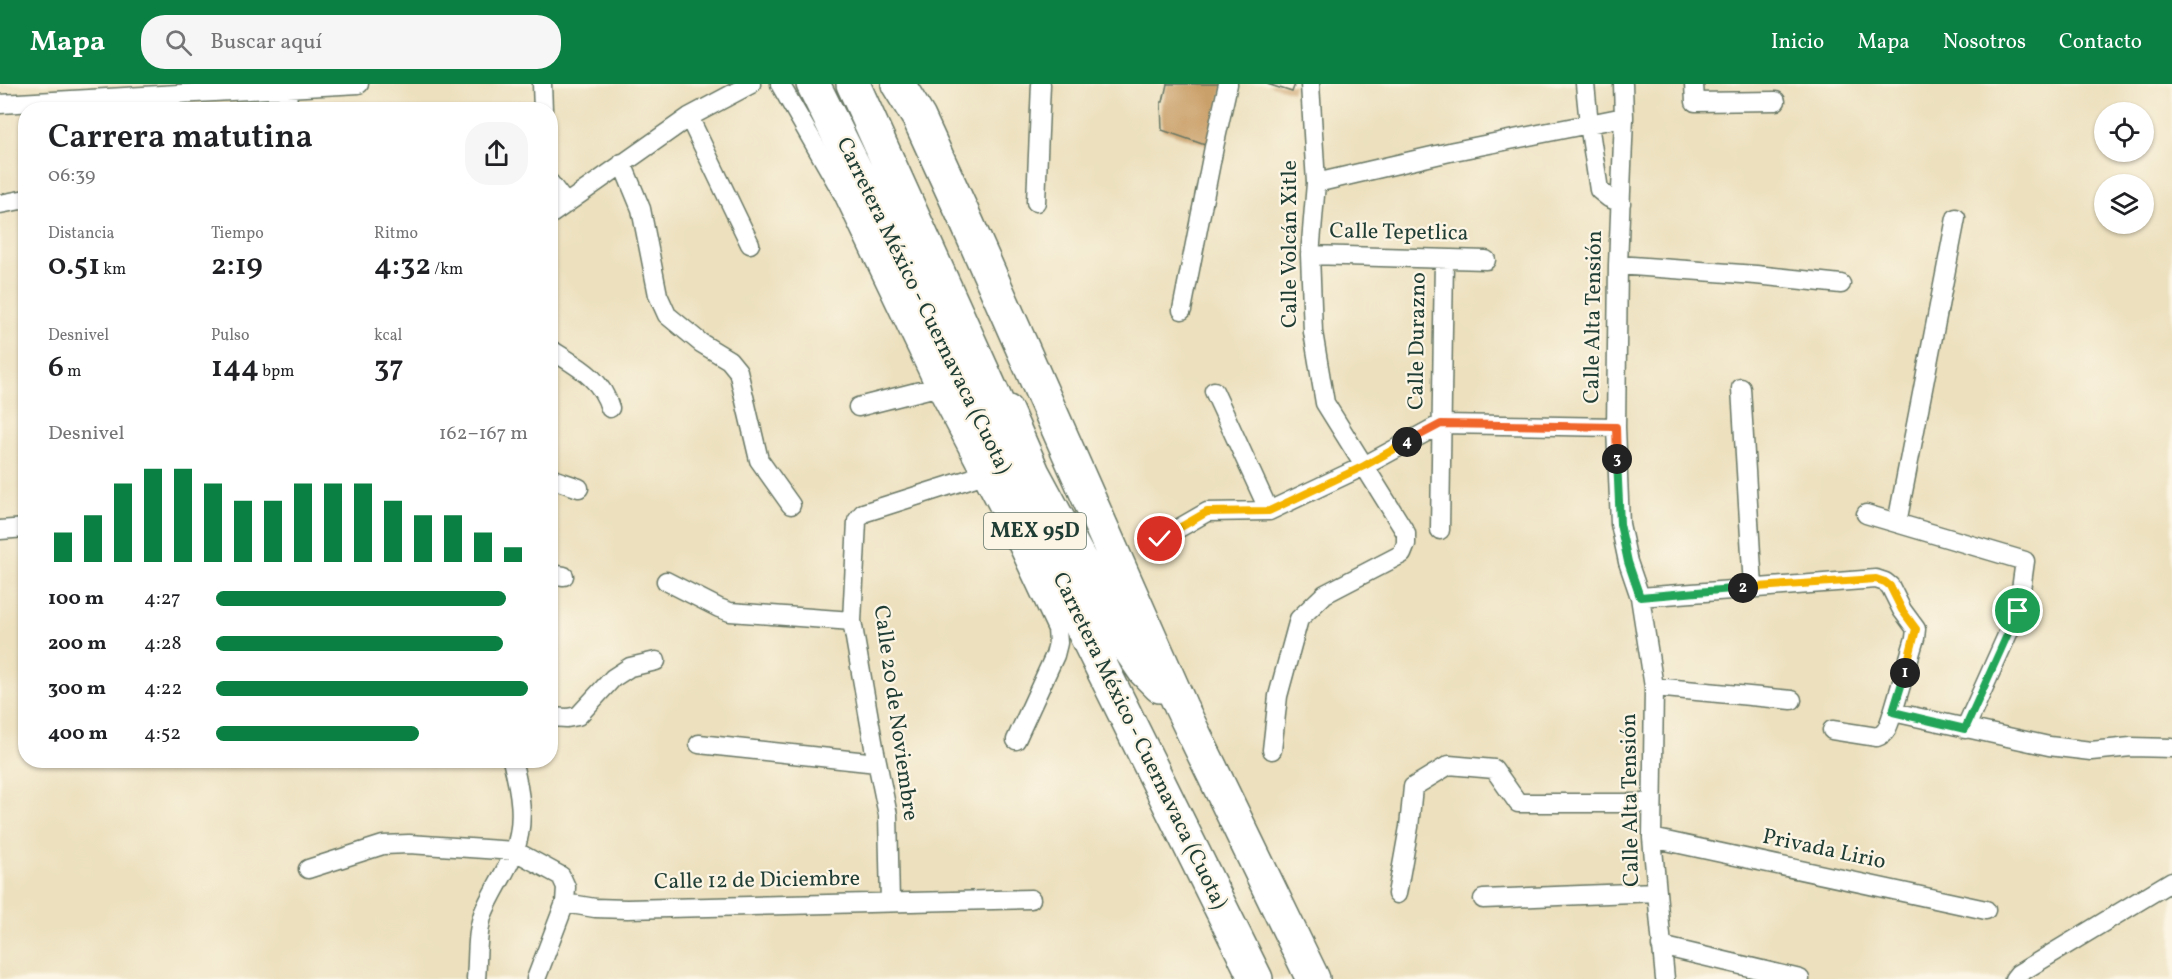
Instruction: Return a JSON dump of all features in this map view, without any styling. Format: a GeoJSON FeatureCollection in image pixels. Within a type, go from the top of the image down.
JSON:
{"type":"FeatureCollection","features":[{"type":"Feature","properties":{"kind":"highway","name":"Carretera México - Cuernavaca (Cuota)"},"geometry":{"type":"LineString","coordinates":[[813,84],[1256,979]]}},
{"type":"Feature","properties":{"kind":"highway","name":"MEX 95D"},"geometry":{"type":"LineString","coordinates":[[898,84],[919,118],[968,225],[1181,707],[1313,979]]}},
{"type":"Feature","properties":{"kind":"highway"},"geometry":{"type":"LineString","coordinates":[[915,84],[919,118]]}},
{"type":"Feature","properties":{"kind":"highway"},"geometry":{"type":"LineString","coordinates":[[861,90],[1033,473],[1122,638],[1144,670],[1181,707]]}},
{"type":"Feature","properties":{"kind":"highway"},"geometry":{"type":"LineString","coordinates":[[861,90],[1034,485],[1281,979]]}},
{"type":"Feature","properties":{"kind":"highway"},"geometry":{"type":"LineString","coordinates":[[948,280],[968,225]]}},
{"type":"Feature","properties":{"kind":"street"},"geometry":{"type":"LineString","coordinates":[[32,102],[287,86],[359,84]]}},
{"type":"Feature","properties":{"kind":"street"},"geometry":{"type":"LineString","coordinates":[[542,84],[543,102]]}},
{"type":"Feature","properties":{"kind":"street"},"geometry":{"type":"LineString","coordinates":[[558,210],[689,117],[751,84]]}},
{"type":"Feature","properties":{"kind":"street"},"geometry":{"type":"LineString","coordinates":[[780,84],[843,194],[936,387],[1009,527],[1057,629],[1058,643],[1055,655],[1016,740]]}},
{"type":"Feature","properties":{"kind":"street"},"geometry":{"type":"LineString","coordinates":[[1035,202],[1041,84]]}},
{"type":"Feature","properties":{"kind":"street"},"geometry":{"type":"LineString","coordinates":[[1182,310],[1228,84]]}},
{"type":"Feature","properties":{"kind":"street","name":"Calle Volcán Xitle"},"geometry":{"type":"LineString","coordinates":[[1272,750],[1278,696],[1299,619],[1325,594],[1402,554],[1406,544],[1406,533],[1325,403],[1313,332],[1310,255],[1316,183],[1311,84]]}},
{"type":"Feature","properties":{"kind":"street"},"geometry":{"type":"LineString","coordinates":[[1585,84],[1588,124],[1599,190],[1609,198],[1621,203]]}},
{"type":"Feature","properties":{"kind":"street","name":"Calle Alta Tensión"},"geometry":{"type":"LineString","coordinates":[[1623,84],[1616,427],[1620,524],[1628,562],[1640,597],[1654,687],[1652,838],[1665,979]]}},
{"type":"Feature","properties":{"kind":"street"},"geometry":{"type":"LineString","coordinates":[[287,86],[288,102]]}},
{"type":"Feature","properties":{"kind":"street"},"geometry":{"type":"LineString","coordinates":[[1694,93],[1776,101]]}},
{"type":"Feature","properties":{"kind":"street"},"geometry":{"type":"LineString","coordinates":[[0,104],[18,103]]}},
{"type":"Feature","properties":{"kind":"street"},"geometry":{"type":"LineString","coordinates":[[689,117],[750,244]]}},
{"type":"Feature","properties":{"kind":"street"},"geometry":{"type":"LineString","coordinates":[[1316,183],[1454,151],[1624,117]]}},
{"type":"Feature","properties":{"kind":"street"},"geometry":{"type":"LineString","coordinates":[[622,163],[642,209],[658,295],[668,315],[701,344],[729,360],[738,371],[759,460],[791,505]]}},
{"type":"Feature","properties":{"kind":"street"},"geometry":{"type":"LineString","coordinates":[[558,194],[566,204]]}},
{"type":"Feature","properties":{"kind":"street"},"geometry":{"type":"LineString","coordinates":[[0,204],[18,201]]}},
{"type":"Feature","properties":{"kind":"street"},"geometry":{"type":"LineString","coordinates":[[1897,523],[1956,218]]}},
{"type":"Feature","properties":{"kind":"street","name":"Calle Tepetlica"},"geometry":{"type":"LineString","coordinates":[[1310,255],[1486,260]]}},
{"type":"Feature","properties":{"kind":"street","name":"Calle Durazno"},"geometry":{"type":"LineString","coordinates":[[1440,530],[1444,259]]}},
{"type":"Feature","properties":{"kind":"street"},"geometry":{"type":"LineString","coordinates":[[1618,265],[1841,284]]}},
{"type":"Feature","properties":{"kind":"street"},"geometry":{"type":"LineString","coordinates":[[558,354],[600,386],[610,408]]}},
{"type":"Feature","properties":{"kind":"street"},"geometry":{"type":"LineString","coordinates":[[858,406],[936,387]]}},
{"type":"Feature","properties":{"kind":"street"},"geometry":{"type":"LineString","coordinates":[[1740,388],[1753,587]]}},
{"type":"Feature","properties":{"kind":"street"},"geometry":{"type":"LineString","coordinates":[[1214,391],[1269,511]]}},
{"type":"Feature","properties":{"kind":"street"},"geometry":{"type":"LineString","coordinates":[[1160,539],[1207,512],[1269,511],[1364,466],[1441,424],[1616,427]]}},
{"type":"Feature","properties":{"kind":"street","name":"Calle 20 de Noviembre"},"geometry":{"type":"LineString","coordinates":[[890,902],[888,815],[852,621],[857,521],[863,513],[981,474]]}},
{"type":"Feature","properties":{"kind":"street"},"geometry":{"type":"LineString","coordinates":[[558,481],[579,488]]}},
{"type":"Feature","properties":{"kind":"street"},"geometry":{"type":"LineString","coordinates":[[1866,514],[2025,561],[2018,611],[1965,729]]}},
{"type":"Feature","properties":{"kind":"street"},"geometry":{"type":"LineString","coordinates":[[0,530],[18,529]]}},
{"type":"Feature","properties":{"kind":"street"},"geometry":{"type":"LineString","coordinates":[[1640,597],[1876,579],[1885,582],[1890,586],[1902,610],[1916,629],[1888,729],[1883,735],[1877,737],[1832,730]]}},
{"type":"Feature","properties":{"kind":"street"},"geometry":{"type":"LineString","coordinates":[[666,581],[719,608],[746,614],[852,621]]}},
{"type":"Feature","properties":{"kind":"street"},"geometry":{"type":"LineString","coordinates":[[558,717],[578,716],[613,678],[630,666],[656,661]]}},
{"type":"Feature","properties":{"kind":"street"},"geometry":{"type":"LineString","coordinates":[[1654,687],[1792,700]]}},
{"type":"Feature","properties":{"kind":"street"},"geometry":{"type":"LineString","coordinates":[[1893,712],[2049,746],[2091,751],[2131,747],[2172,748]]}},
{"type":"Feature","properties":{"kind":"street"},"geometry":{"type":"LineString","coordinates":[[699,744],[877,764]]}},
{"type":"Feature","properties":{"kind":"street"},"geometry":{"type":"LineString","coordinates":[[1397,894],[1409,826],[1413,787],[1449,765],[1494,769],[1518,803],[1652,803]]}},
{"type":"Feature","properties":{"kind":"street"},"geometry":{"type":"LineString","coordinates":[[476,979],[479,934],[484,914],[515,851],[521,825],[521,802],[514,768]]}},
{"type":"Feature","properties":{"kind":"street","name":"Privada Lirio"},"geometry":{"type":"LineString","coordinates":[[1652,838],[1986,910]]}},
{"type":"Feature","properties":{"kind":"street"},"geometry":{"type":"LineString","coordinates":[[308,868],[383,845],[446,845],[515,851],[561,876],[566,887],[565,903],[536,979]]}},
{"type":"Feature","properties":{"kind":"street"},"geometry":{"type":"LineString","coordinates":[[2014,979],[2018,974],[2172,881]]}},
{"type":"Feature","properties":{"kind":"street"},"geometry":{"type":"LineString","coordinates":[[1483,899],[1656,892]]}},
{"type":"Feature","properties":{"kind":"street","name":"Calle 12 de Diciembre"},"geometry":{"type":"LineString","coordinates":[[565,903],[595,908],[627,909],[1031,899]]}},
{"type":"Feature","properties":{"kind":"street"},"geometry":{"type":"LineString","coordinates":[[1661,946],[1800,979]]}},
{"type":"Feature","properties":{"kind":"building"},"geometry":{"type":"Polygon","coordinates":[[[1167,84],[1224,84],[1208,146],[1162,130],[1161,102],[1163,102],[1167,84]]]}},
{"type":"Feature","properties":{"kind":"building"},"geometry":{"type":"Polygon","coordinates":[[[1267,84],[1295,84],[1292,92],[1267,84]]]}},
{"type":"Feature","properties":{"kind":"route"},"geometry":{"type":"LineString","coordinates":[[1160,539],[1207,512],[1269,511],[1364,466],[1441,424],[1616,427],[1620,524],[1628,562],[1640,597],[1876,579],[1885,582],[1890,586],[1902,610],[1916,629],[1893,712],[1965,729],[2018,611]]}}]}
